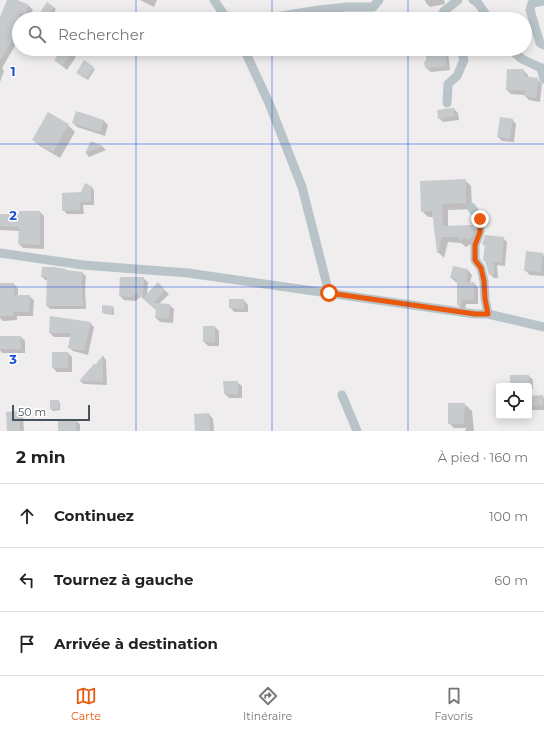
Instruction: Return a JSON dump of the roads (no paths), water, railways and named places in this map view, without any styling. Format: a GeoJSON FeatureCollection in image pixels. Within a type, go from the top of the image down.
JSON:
{"type":"FeatureCollection","features":[{"type":"Feature","properties":{"kind":"street"},"geometry":{"type":"LineString","coordinates":[[214,0],[222,12]]}},
{"type":"Feature","properties":{"kind":"street"},"geometry":{"type":"LineString","coordinates":[[306,12],[347,7],[374,7],[379,0]]}},
{"type":"Feature","properties":{"kind":"street"},"geometry":{"type":"LineString","coordinates":[[444,12],[458,0]]}},
{"type":"Feature","properties":{"kind":"street"},"geometry":{"type":"LineString","coordinates":[[473,0],[478,3],[484,12]]}},
{"type":"Feature","properties":{"kind":"street"},"geometry":{"type":"LineString","coordinates":[[531,12],[532,2],[544,1]]}},
{"type":"Feature","properties":{"kind":"street"},"geometry":{"type":"LineString","coordinates":[[532,17],[540,43],[544,45]]}},
{"type":"Feature","properties":{"kind":"street"},"geometry":{"type":"LineString","coordinates":[[247,56],[269,102],[302,187],[329,293]]}},
{"type":"Feature","properties":{"kind":"street"},"geometry":{"type":"LineString","coordinates":[[447,103],[448,84],[457,76],[464,60],[463,56]]}},
{"type":"Feature","properties":{"kind":"street"},"geometry":{"type":"LineString","coordinates":[[518,56],[543,68],[544,79]]}},
{"type":"Feature","properties":{"kind":"street"},"geometry":{"type":"LineString","coordinates":[[471,207],[480,219],[480,232],[475,245],[475,260],[481,268],[488,314]]}},
{"type":"Feature","properties":{"kind":"street"},"geometry":{"type":"LineString","coordinates":[[0,253],[83,265],[188,273],[475,314],[488,314],[544,327]]}},
{"type":"Feature","properties":{"kind":"street"},"geometry":{"type":"LineString","coordinates":[[342,395],[357,431]]}}]}
